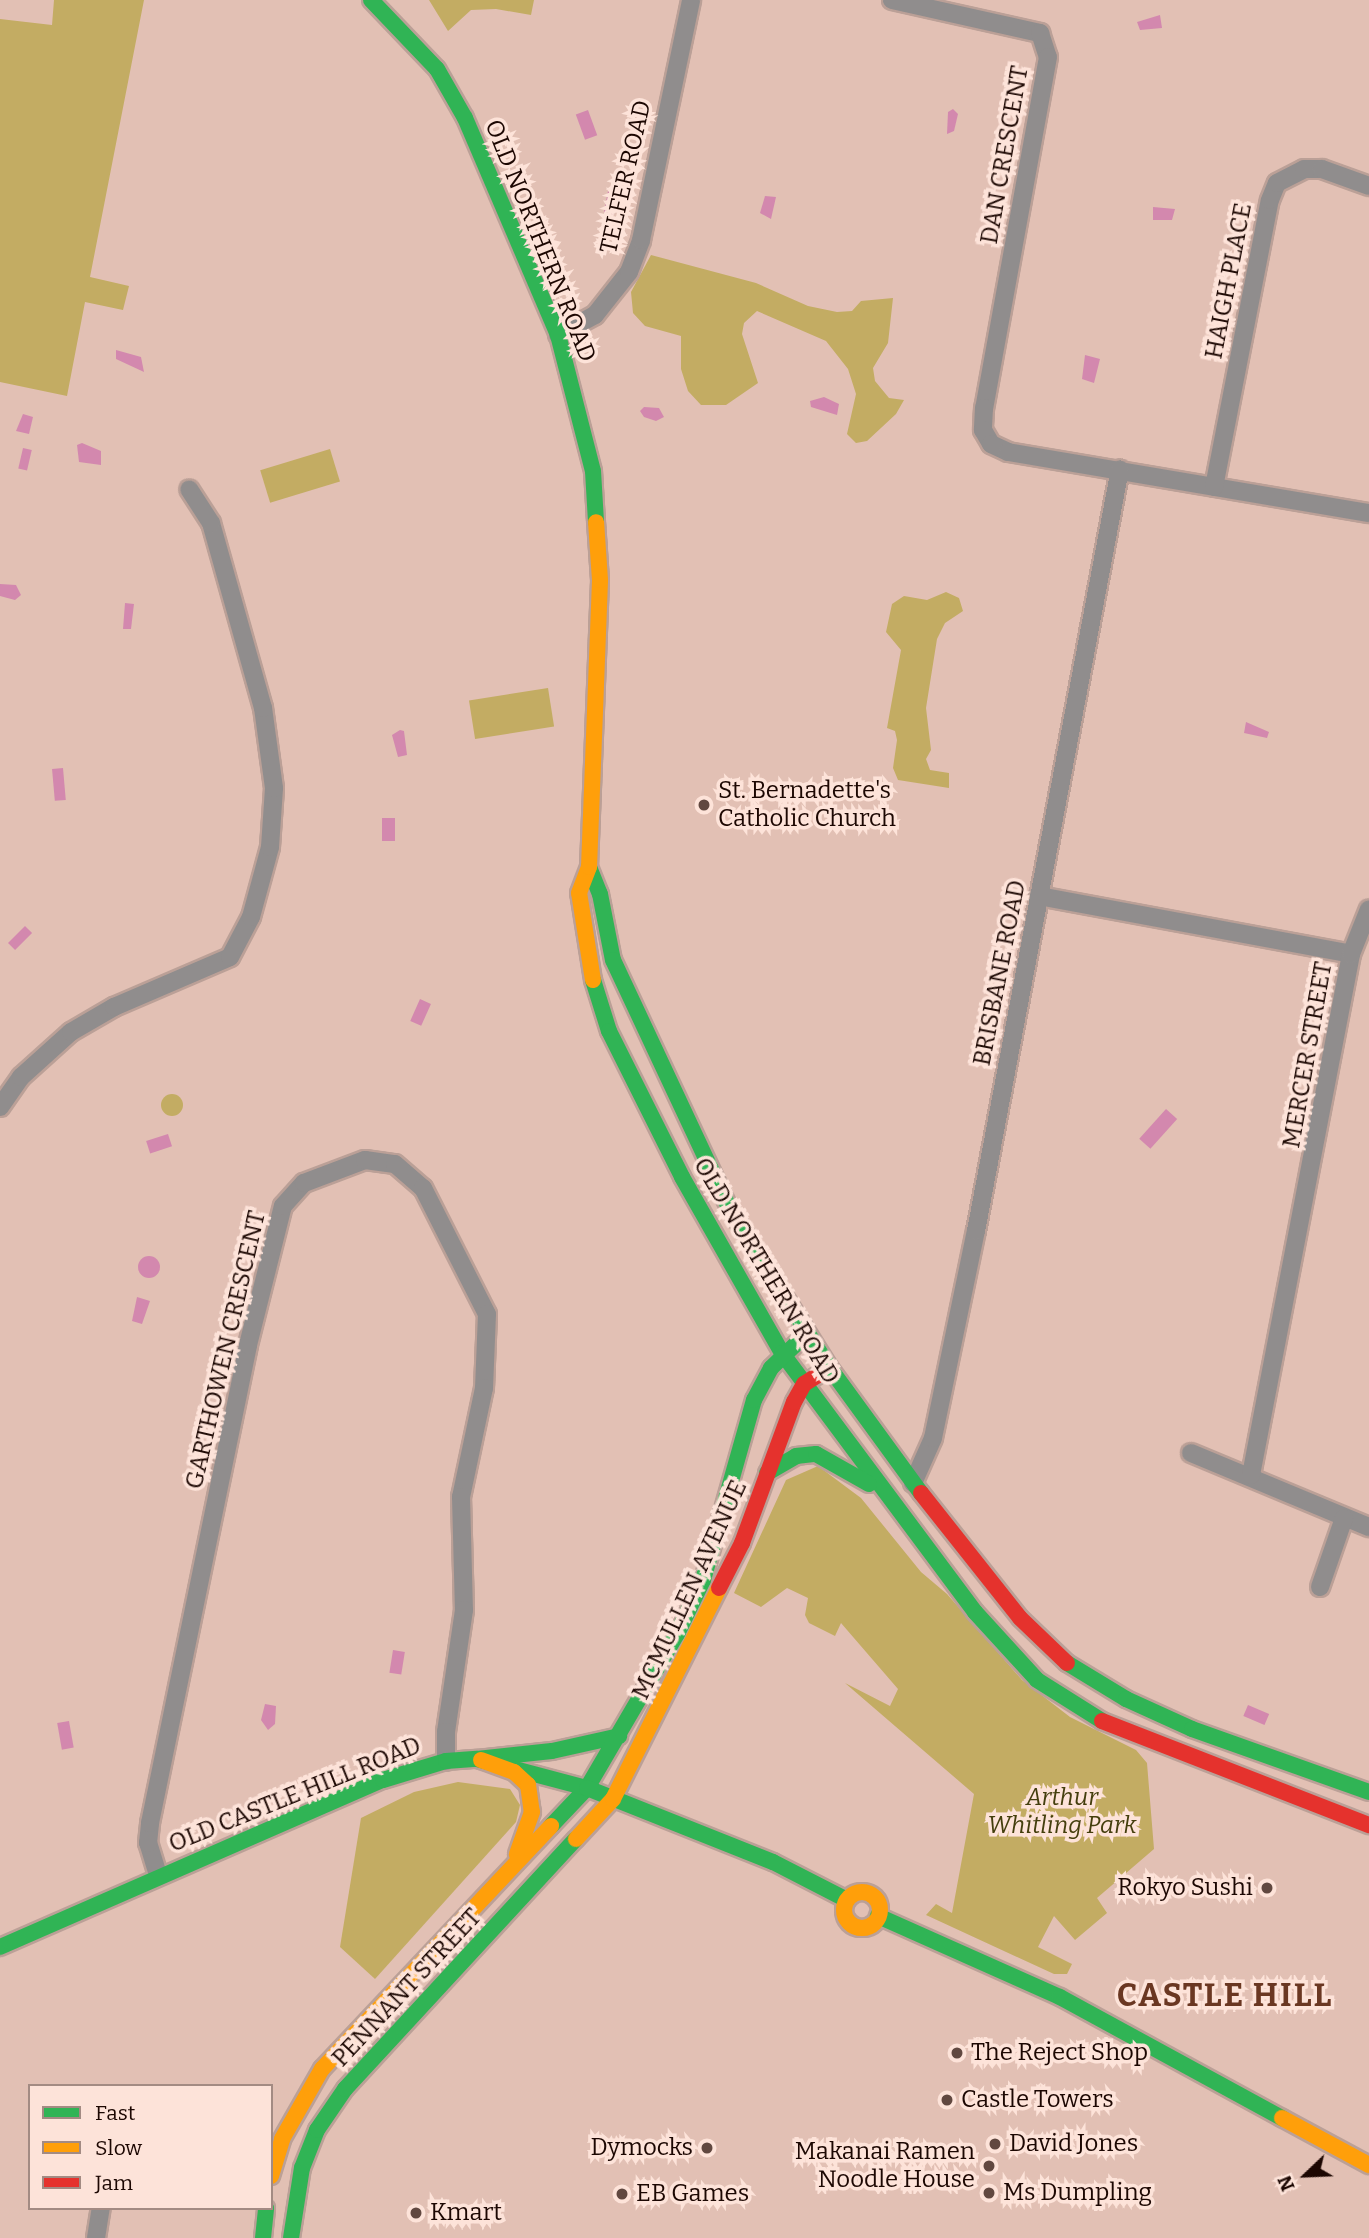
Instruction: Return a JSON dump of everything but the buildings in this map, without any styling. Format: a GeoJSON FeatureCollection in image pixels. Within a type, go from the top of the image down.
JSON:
{"type":"FeatureCollection","features":[{"type":"Feature","properties":{"kind":"main road","name":"OLD NORTHERN ROAD"},"geometry":{"type":"LineString","coordinates":[[371,0],[415,43],[445,82],[499,192],[558,335],[585,427],[598,526],[599,631],[589,867],[579,893],[582,918],[595,992],[609,1031],[682,1177],[782,1353],[975,1612],[1037,1680],[1111,1727],[1204,1765],[1369,1825]]}},
{"type":"Feature","properties":{"kind":"main road","name":"OLD NORTHERN ROAD"},"geometry":{"type":"LineString","coordinates":[[589,867],[600,894],[613,960],[689,1129],[728,1206],[829,1367],[913,1483],[1020,1618],[1050,1649],[1126,1699],[1214,1737],[1369,1792]]}},
{"type":"Feature","properties":{"kind":"main road","name":"MCMULLEN AVENUE"},"geometry":{"type":"LineString","coordinates":[[587,1788],[619,1736],[703,1580],[733,1462],[754,1400],[782,1353],[808,1336]]}},
{"type":"Feature","properties":{"kind":"main road"},"geometry":{"type":"LineString","coordinates":[[804,1384],[829,1367]]}},
{"type":"Feature","properties":{"kind":"main road","name":"MCMULLEN AVENUE"},"geometry":{"type":"LineString","coordinates":[[613,1800],[742,1543],[767,1473],[804,1384]]}},
{"type":"Feature","properties":{"kind":"main road"},"geometry":{"type":"LineString","coordinates":[[767,1473],[796,1456],[816,1454],[849,1469],[898,1507],[910,1495],[913,1483]]}},
{"type":"Feature","properties":{"kind":"main road"},"geometry":{"type":"LineString","coordinates":[[477,1759],[564,1749],[619,1736]]}},
{"type":"Feature","properties":{"kind":"main road"},"geometry":{"type":"LineString","coordinates":[[1204,1765],[1214,1737]]}},
{"type":"Feature","properties":{"kind":"main road"},"geometry":{"type":"LineString","coordinates":[[477,1759],[514,1772],[528,1785],[531,1812],[512,1865]]}},
{"type":"Feature","properties":{"kind":"main road","name":"OLD CASTLE HILL ROAD"},"geometry":{"type":"LineString","coordinates":[[0,1947],[158,1874],[383,1780],[446,1761],[477,1759],[587,1788],[773,1862],[847,1900]]}},
{"type":"Feature","properties":{"kind":"main road","name":"PENNANT STREET"},"geometry":{"type":"LineString","coordinates":[[273,2169],[282,2139],[322,2069],[587,1788]]}},
{"type":"Feature","properties":{"kind":"main road","name":"PENNANT STREET"},"geometry":{"type":"LineString","coordinates":[[291,2238],[302,2168],[317,2130],[345,2089],[613,1800]]}},
{"type":"Feature","properties":{"kind":"main road"},"geometry":{"type":"LineString","coordinates":[[856,1893],[867,1893],[877,1900],[878,1916],[872,1924],[857,1926],[846,1915],[847,1900],[856,1893]]}},
{"type":"Feature","properties":{"kind":"main road"},"geometry":{"type":"LineString","coordinates":[[878,1916],[1060,1997],[1369,2165]]}},
{"type":"Feature","properties":{"kind":"main road"},"geometry":{"type":"LineString","coordinates":[[263,2238],[266,2210]]}},
{"type":"Feature","properties":{"kind":"street","name":"TELFER ROAD"},"geometry":{"type":"LineString","coordinates":[[558,335],[595,314],[629,272],[640,240],[691,0]]}},
{"type":"Feature","properties":{"kind":"street","name":"DAN CRESCENT"},"geometry":{"type":"LineString","coordinates":[[892,0],[1040,33],[1048,57],[984,408],[986,436],[1008,452],[1120,468]]}},
{"type":"Feature","properties":{"kind":"street","name":"HAIGH PLACE"},"geometry":{"type":"LineString","coordinates":[[1214,487],[1270,200],[1277,183],[1304,169],[1322,169],[1369,186]]}},
{"type":"Feature","properties":{"kind":"street"},"geometry":{"type":"LineString","coordinates":[[1120,468],[1369,513]]}},
{"type":"Feature","properties":{"kind":"street","name":"BRISBANE ROAD"},"geometry":{"type":"LineString","coordinates":[[913,1483],[935,1425],[1120,468]]}},
{"type":"Feature","properties":{"kind":"street"},"geometry":{"type":"LineString","coordinates":[[0,1107],[21,1077],[71,1031],[114,1007],[230,957],[251,917],[270,847],[274,788],[262,708],[211,523],[189,489]]}},
{"type":"Feature","properties":{"kind":"street","name":"MERCER STREET"},"geometry":{"type":"LineString","coordinates":[[1039,896],[1351,954],[1328,1094],[1251,1475]]}},
{"type":"Feature","properties":{"kind":"street"},"geometry":{"type":"LineString","coordinates":[[1351,954],[1369,909]]}},
{"type":"Feature","properties":{"kind":"street","name":"GARTHOWEN CRESCENT"},"geometry":{"type":"LineString","coordinates":[[158,1874],[148,1843],[150,1823],[248,1345],[283,1206],[304,1183],[365,1160],[395,1164],[423,1188],[487,1314],[484,1388],[461,1497],[464,1610],[446,1732],[446,1761]]}},
{"type":"Feature","properties":{"kind":"street"},"geometry":{"type":"LineString","coordinates":[[1191,1453],[1251,1475],[1369,1527]]}},
{"type":"Feature","properties":{"kind":"street"},"geometry":{"type":"LineString","coordinates":[[1320,1587],[1344,1518]]}},
{"type":"Feature","properties":{"kind":"street"},"geometry":{"type":"LineString","coordinates":[[96,2238],[101,2210]]}},
{"type":"Feature","properties":{"kind":"green space"},"geometry":{"type":"Polygon","coordinates":[[[54,0],[144,0],[90,277],[129,286],[123,310],[85,302],[67,396],[0,382],[0,19],[52,25],[54,0]]]}},
{"type":"Feature","properties":{"kind":"green space"},"geometry":{"type":"Polygon","coordinates":[[[429,0],[534,0],[531,15],[496,9],[471,10],[448,31],[429,0]]]}},
{"type":"Feature","properties":{"kind":"green space"},"geometry":{"type":"Polygon","coordinates":[[[651,255],[756,283],[808,306],[837,312],[852,311],[861,301],[893,298],[888,343],[873,368],[875,381],[889,398],[904,400],[896,414],[867,441],[856,443],[847,434],[856,394],[848,369],[826,341],[757,311],[744,323],[742,334],[758,383],[726,405],[701,405],[688,391],[681,369],[681,336],[645,326],[633,313],[631,292],[651,255]]]}},
{"type":"Feature","properties":{"kind":"green space"},"geometry":{"type":"Polygon","coordinates":[[[330,449],[340,482],[270,503],[260,470],[330,449]]]}},
{"type":"Feature","properties":{"kind":"green space"},"geometry":{"type":"Polygon","coordinates":[[[946,592],[959,598],[963,611],[945,623],[937,639],[926,708],[931,750],[926,759],[930,770],[949,773],[949,788],[898,780],[893,768],[897,740],[895,731],[887,728],[901,650],[886,632],[892,604],[904,596],[927,600],[946,592]]]}},
{"type":"Feature","properties":{"kind":"green space"},"geometry":{"type":"Polygon","coordinates":[[[548,688],[554,727],[475,739],[469,701],[548,688]]]}},
{"type":"Feature","properties":{"kind":"green space"},"geometry":{"type":"Polygon","coordinates":[[[172,1094],[182,1101],[183,1105],[176,1115],[172,1116],[162,1109],[161,1105],[168,1095],[172,1094]]]}},
{"type":"Feature","properties":{"kind":"green space","name":"Arthur Whitling Park"},"geometry":{"type":"Polygon","coordinates":[[[818,1466],[861,1498],[921,1572],[947,1594],[1022,1680],[1070,1717],[1136,1750],[1147,1763],[1154,1849],[1097,1898],[1107,1913],[1075,1940],[1054,1916],[1038,1947],[1072,1964],[1067,1974],[1054,1974],[926,1915],[936,1904],[952,1913],[974,1794],[845,1683],[890,1706],[898,1689],[841,1623],[835,1636],[809,1623],[805,1615],[808,1598],[787,1588],[761,1607],[734,1593],[786,1480],[818,1466]]]}},
{"type":"Feature","properties":{"kind":"green space"},"geometry":{"type":"Polygon","coordinates":[[[458,1782],[510,1789],[520,1805],[516,1822],[375,1979],[340,1947],[361,1818],[414,1792],[458,1782]]]}},
{"type":"Feature","properties":{"kind":"shaded area"},"geometry":{"type":"Polygon","coordinates":[[[1160,15],[1162,28],[1140,30],[1137,22],[1160,15]]]}},
{"type":"Feature","properties":{"kind":"shaded area"},"geometry":{"type":"Polygon","coordinates":[[[953,109],[958,114],[954,131],[947,134],[948,112],[953,109]]]}},
{"type":"Feature","properties":{"kind":"shaded area"},"geometry":{"type":"Polygon","coordinates":[[[588,110],[597,135],[585,140],[576,114],[588,110]]]}},
{"type":"Feature","properties":{"kind":"shaded area"},"geometry":{"type":"Polygon","coordinates":[[[608,191],[618,193],[614,215],[604,213],[608,191]]]}},
{"type":"Feature","properties":{"kind":"shaded area"},"geometry":{"type":"Polygon","coordinates":[[[765,196],[776,197],[771,219],[760,213],[765,196]]]}},
{"type":"Feature","properties":{"kind":"shaded area"},"geometry":{"type":"Polygon","coordinates":[[[1153,207],[1175,209],[1172,220],[1153,220],[1153,207]]]}},
{"type":"Feature","properties":{"kind":"shaded area"},"geometry":{"type":"Polygon","coordinates":[[[116,350],[141,357],[144,372],[116,359],[116,350]]]}},
{"type":"Feature","properties":{"kind":"shaded area"},"geometry":{"type":"Polygon","coordinates":[[[1085,355],[1100,359],[1094,383],[1082,379],[1085,355]]]}},
{"type":"Feature","properties":{"kind":"shaded area"},"geometry":{"type":"Polygon","coordinates":[[[824,397],[839,404],[837,415],[811,407],[810,401],[824,397]]]}},
{"type":"Feature","properties":{"kind":"shaded area"},"geometry":{"type":"Polygon","coordinates":[[[644,407],[659,408],[664,417],[656,421],[644,417],[640,411],[644,407]]]}},
{"type":"Feature","properties":{"kind":"shaded area"},"geometry":{"type":"Polygon","coordinates":[[[23,414],[33,417],[29,434],[16,431],[23,414]]]}},
{"type":"Feature","properties":{"kind":"shaded area"},"geometry":{"type":"Polygon","coordinates":[[[82,443],[101,451],[101,465],[79,462],[77,445],[82,443]]]}},
{"type":"Feature","properties":{"kind":"shaded area"},"geometry":{"type":"Polygon","coordinates":[[[23,448],[32,450],[27,470],[18,468],[23,448]]]}},
{"type":"Feature","properties":{"kind":"shaded area"},"geometry":{"type":"Polygon","coordinates":[[[0,584],[16,585],[21,595],[15,600],[0,596],[0,584]]]}},
{"type":"Feature","properties":{"kind":"shaded area"},"geometry":{"type":"Polygon","coordinates":[[[125,603],[134,604],[131,629],[123,629],[125,603]]]}},
{"type":"Feature","properties":{"kind":"shaded area"},"geometry":{"type":"Polygon","coordinates":[[[1246,722],[1269,732],[1267,738],[1244,733],[1246,722]]]}},
{"type":"Feature","properties":{"kind":"shaded area"},"geometry":{"type":"Polygon","coordinates":[[[400,730],[404,731],[407,755],[398,757],[392,735],[400,730]]]}},
{"type":"Feature","properties":{"kind":"shaded area"},"geometry":{"type":"Polygon","coordinates":[[[63,768],[66,800],[55,801],[52,769],[63,768]]]}},
{"type":"Feature","properties":{"kind":"shaded area"},"geometry":{"type":"Polygon","coordinates":[[[382,818],[395,818],[395,841],[382,841],[382,818]]]}},
{"type":"Feature","properties":{"kind":"shaded area"},"geometry":{"type":"Polygon","coordinates":[[[25,926],[32,933],[15,950],[8,943],[25,926]]]}},
{"type":"Feature","properties":{"kind":"shaded area"},"geometry":{"type":"Polygon","coordinates":[[[420,999],[431,1004],[421,1026],[410,1021],[420,999]]]}},
{"type":"Feature","properties":{"kind":"shaded area"},"geometry":{"type":"Polygon","coordinates":[[[1166,1109],[1177,1119],[1150,1149],[1139,1139],[1166,1109]]]}},
{"type":"Feature","properties":{"kind":"shaded area"},"geometry":{"type":"Polygon","coordinates":[[[168,1134],[172,1146],[150,1153],[146,1141],[168,1134]]]}},
{"type":"Feature","properties":{"kind":"shaded area"},"geometry":{"type":"Polygon","coordinates":[[[149,1256],[157,1259],[160,1267],[157,1275],[149,1278],[141,1275],[138,1267],[141,1259],[149,1256]]]}},
{"type":"Feature","properties":{"kind":"shaded area"},"geometry":{"type":"Polygon","coordinates":[[[137,1297],[150,1301],[142,1324],[132,1321],[137,1297]]]}},
{"type":"Feature","properties":{"kind":"shaded area"},"geometry":{"type":"Polygon","coordinates":[[[393,1650],[405,1652],[401,1675],[389,1673],[393,1650]]]}},
{"type":"Feature","properties":{"kind":"shaded area"},"geometry":{"type":"Polygon","coordinates":[[[265,1704],[276,1706],[275,1724],[268,1730],[261,1720],[265,1704]]]}},
{"type":"Feature","properties":{"kind":"shaded area"},"geometry":{"type":"Polygon","coordinates":[[[1248,1705],[1269,1714],[1264,1725],[1243,1716],[1248,1705]]]}},
{"type":"Feature","properties":{"kind":"shaded area"},"geometry":{"type":"Polygon","coordinates":[[[69,1721],[74,1748],[62,1750],[57,1723],[69,1721]]]}},
{"type":"Feature","properties":{"kind":"traffic: fast"},"geometry":{"type":"LineString","coordinates":[[371,0],[437,69],[465,118],[558,335],[593,471],[596,522]]}},
{"type":"Feature","properties":{"kind":"traffic: fast"},"geometry":{"type":"LineString","coordinates":[[589,867],[600,894],[613,960],[728,1206],[829,1367],[921,1493]]}},
{"type":"Feature","properties":{"kind":"traffic: fast"},"geometry":{"type":"LineString","coordinates":[[593,980],[609,1031],[682,1177],[782,1353],[975,1612],[1037,1680],[1102,1721]]}},
{"type":"Feature","properties":{"kind":"traffic: fast"},"geometry":{"type":"LineString","coordinates":[[551,1826],[587,1788],[677,1634],[703,1580],[754,1400],[771,1368],[796,1344]]}},
{"type":"Feature","properties":{"kind":"traffic: fast"},"geometry":{"type":"LineString","coordinates":[[767,1473],[796,1456],[816,1454],[869,1484]]}},
{"type":"Feature","properties":{"kind":"traffic: fast"},"geometry":{"type":"LineString","coordinates":[[1067,1663],[1126,1699],[1192,1729],[1369,1792]]}},
{"type":"Feature","properties":{"kind":"traffic: fast"},"geometry":{"type":"LineString","coordinates":[[477,1759],[552,1751],[619,1736]]}},
{"type":"Feature","properties":{"kind":"traffic: fast"},"geometry":{"type":"LineString","coordinates":[[0,1947],[383,1780],[446,1761],[477,1759],[587,1788],[773,1862],[847,1900]]}},
{"type":"Feature","properties":{"kind":"traffic: fast"},"geometry":{"type":"LineString","coordinates":[[291,2238],[302,2168],[317,2130],[345,2089],[576,1839]]}},
{"type":"Feature","properties":{"kind":"traffic: fast"},"geometry":{"type":"LineString","coordinates":[[878,1916],[1060,1997],[1282,2118]]}},
{"type":"Feature","properties":{"kind":"traffic: fast"},"geometry":{"type":"LineString","coordinates":[[263,2238],[266,2210]]}},
{"type":"Feature","properties":{"kind":"traffic: slow"},"geometry":{"type":"LineString","coordinates":[[593,980],[579,893],[589,867],[600,580],[596,522]]}},
{"type":"Feature","properties":{"kind":"traffic: slow"},"geometry":{"type":"LineString","coordinates":[[576,1839],[613,1799],[719,1588]]}},
{"type":"Feature","properties":{"kind":"traffic: slow"},"geometry":{"type":"LineString","coordinates":[[481,1760],[514,1772],[528,1785],[532,1812],[517,1854]]}},
{"type":"Feature","properties":{"kind":"traffic: slow"},"geometry":{"type":"LineString","coordinates":[[273,2169],[282,2139],[322,2069],[551,1826]]}},
{"type":"Feature","properties":{"kind":"traffic: slow"},"geometry":{"type":"LineString","coordinates":[[862,1892],[874,1898],[880,1910],[874,1922],[862,1928],[850,1922],[844,1910],[850,1898],[862,1892]]}},
{"type":"Feature","properties":{"kind":"traffic: slow"},"geometry":{"type":"LineString","coordinates":[[1282,2118],[1369,2165]]}},
{"type":"Feature","properties":{"kind":"traffic: jam"},"geometry":{"type":"LineString","coordinates":[[719,1588],[742,1543],[794,1402],[804,1384],[818,1375]]}},
{"type":"Feature","properties":{"kind":"traffic: jam"},"geometry":{"type":"LineString","coordinates":[[921,1493],[1020,1618],[1067,1663]]}},
{"type":"Feature","properties":{"kind":"traffic: jam"},"geometry":{"type":"LineString","coordinates":[[1102,1721],[1369,1825]]}},
{"type":"Feature","properties":{"kind":"place","name":"St. Bernadette's Catholic Church"},"geometry":{"type":"Point","coordinates":[704,805]}},
{"type":"Feature","properties":{"kind":"place","name":"Rokyo Sushi"},"geometry":{"type":"Point","coordinates":[1267,1888]}},
{"type":"Feature","properties":{"kind":"place","name":"The Reject Shop"},"geometry":{"type":"Point","coordinates":[957,2053]}},
{"type":"Feature","properties":{"kind":"place","name":"Castle Towers"},"geometry":{"type":"Point","coordinates":[947,2100]}},
{"type":"Feature","properties":{"kind":"place","name":"David Jones"},"geometry":{"type":"Point","coordinates":[995,2144]}},
{"type":"Feature","properties":{"kind":"place","name":"Dymocks"},"geometry":{"type":"Point","coordinates":[707,2148]}},
{"type":"Feature","properties":{"kind":"place","name":"Makanai Ramen Noodle House"},"geometry":{"type":"Point","coordinates":[989,2166]}},
{"type":"Feature","properties":{"kind":"place","name":"Ms Dumpling"},"geometry":{"type":"Point","coordinates":[989,2193]}},
{"type":"Feature","properties":{"kind":"place","name":"EB Games"},"geometry":{"type":"Point","coordinates":[622,2194]}},
{"type":"Feature","properties":{"kind":"place","name":"Kmart"},"geometry":{"type":"Point","coordinates":[416,2213]}},
{"type":"Feature","properties":{"kind":"district","name":"CASTLE HILL"},"geometry":{"type":"Point","coordinates":[1225,1995]}}]}
